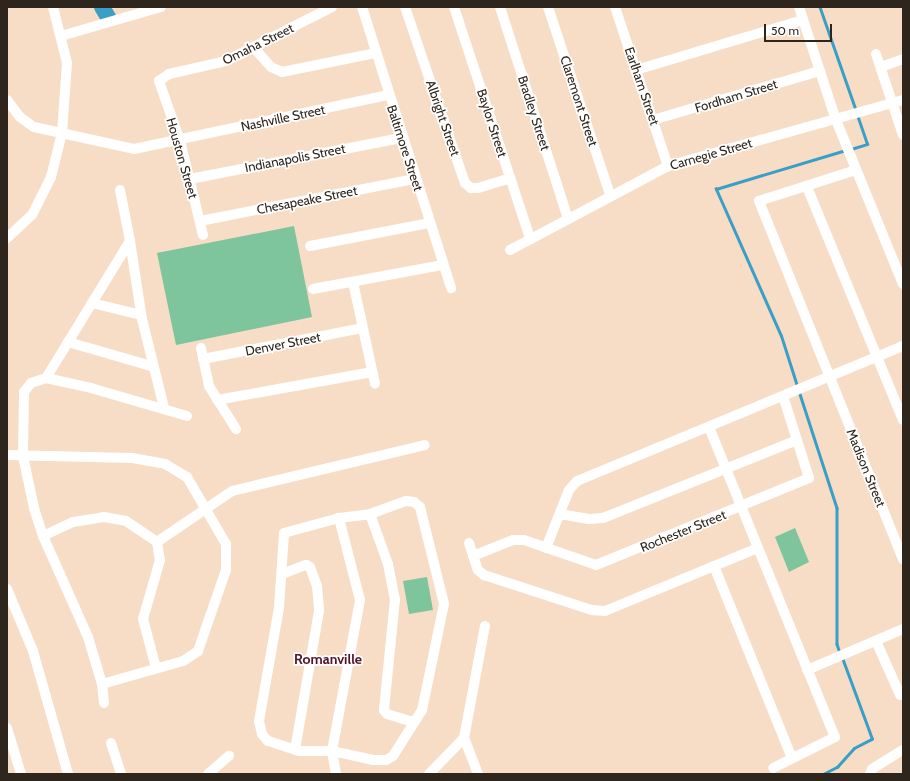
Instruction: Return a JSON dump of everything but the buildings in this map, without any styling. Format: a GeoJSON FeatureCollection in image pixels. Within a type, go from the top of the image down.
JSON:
{"type":"FeatureCollection","features":[{"type":"Feature","properties":{"kind":"street"},"geometry":{"type":"LineString","coordinates":[[7,238],[32,214],[51,177],[62,133],[67,63],[62,36],[53,7]]}},
{"type":"Feature","properties":{"kind":"street"},"geometry":{"type":"LineString","coordinates":[[62,36],[161,7]]}},
{"type":"Feature","properties":{"kind":"street","name":"Omaha Street"},"geometry":{"type":"LineString","coordinates":[[159,81],[168,74],[219,63],[254,48],[332,7]]}},
{"type":"Feature","properties":{"kind":"street","name":"Baltimore Street"},"geometry":{"type":"LineString","coordinates":[[362,7],[387,95],[450,288]]}},
{"type":"Feature","properties":{"kind":"street","name":"Albright Street"},"geometry":{"type":"LineString","coordinates":[[405,7],[466,184],[471,188],[478,188],[510,178]]}},
{"type":"Feature","properties":{"kind":"street","name":"Baylor Street"},"geometry":{"type":"LineString","coordinates":[[454,7],[530,238]]}},
{"type":"Feature","properties":{"kind":"street","name":"Bradley Street"},"geometry":{"type":"LineString","coordinates":[[500,7],[568,219]]}},
{"type":"Feature","properties":{"kind":"street","name":"Claremont Street"},"geometry":{"type":"LineString","coordinates":[[548,7],[610,195]]}},
{"type":"Feature","properties":{"kind":"street","name":"Earlham Street"},"geometry":{"type":"LineString","coordinates":[[615,7],[668,166]]}},
{"type":"Feature","properties":{"kind":"street"},"geometry":{"type":"LineString","coordinates":[[799,7],[845,144],[903,284]]}},
{"type":"Feature","properties":{"kind":"street"},"geometry":{"type":"LineString","coordinates":[[636,70],[803,20]]}},
{"type":"Feature","properties":{"kind":"street"},"geometry":{"type":"LineString","coordinates":[[254,48],[271,67],[282,72],[375,53]]}},
{"type":"Feature","properties":{"kind":"street"},"geometry":{"type":"LineString","coordinates":[[876,54],[903,135]]}},
{"type":"Feature","properties":{"kind":"street"},"geometry":{"type":"LineString","coordinates":[[881,68],[903,59]]}},
{"type":"Feature","properties":{"kind":"street","name":"Fordham Street"},"geometry":{"type":"LineString","coordinates":[[653,120],[820,71]]}},
{"type":"Feature","properties":{"kind":"street","name":"Houston Street"},"geometry":{"type":"LineString","coordinates":[[159,81],[180,141],[203,235]]}},
{"type":"Feature","properties":{"kind":"street","name":"Nashville Street"},"geometry":{"type":"LineString","coordinates":[[7,100],[20,117],[34,127],[134,149],[180,141],[387,95]]}},
{"type":"Feature","properties":{"kind":"street","name":"Carnegie Street"},"geometry":{"type":"LineString","coordinates":[[510,250],[610,195],[668,166],[903,100]]}},
{"type":"Feature","properties":{"kind":"street","name":"Indianapolis Street"},"geometry":{"type":"LineString","coordinates":[[190,179],[401,138]]}},
{"type":"Feature","properties":{"kind":"street"},"geometry":{"type":"LineString","coordinates":[[856,170],[806,187],[903,420]]}},
{"type":"Feature","properties":{"kind":"street","name":"Chesapeake Street"},"geometry":{"type":"LineString","coordinates":[[200,221],[415,179]]}},
{"type":"Feature","properties":{"kind":"street","name":"Madison Street"},"geometry":{"type":"LineString","coordinates":[[806,187],[759,201],[903,559]]}},
{"type":"Feature","properties":{"kind":"street"},"geometry":{"type":"LineString","coordinates":[[120,190],[151,366],[164,408]]}},
{"type":"Feature","properties":{"kind":"street"},"geometry":{"type":"LineString","coordinates":[[310,246],[429,223]]}},
{"type":"Feature","properties":{"kind":"street"},"geometry":{"type":"LineString","coordinates":[[46,378],[130,241]]}},
{"type":"Feature","properties":{"kind":"street"},"geometry":{"type":"LineString","coordinates":[[313,289],[443,265]]}},
{"type":"Feature","properties":{"kind":"street"},"geometry":{"type":"LineString","coordinates":[[352,282],[375,384]]}},
{"type":"Feature","properties":{"kind":"street"},"geometry":{"type":"LineString","coordinates":[[92,303],[141,315]]}},
{"type":"Feature","properties":{"kind":"street","name":"Denver Street"},"geometry":{"type":"LineString","coordinates":[[203,359],[362,328]]}},
{"type":"Feature","properties":{"kind":"street"},"geometry":{"type":"LineString","coordinates":[[68,342],[151,366]]}},
{"type":"Feature","properties":{"kind":"street"},"geometry":{"type":"LineString","coordinates":[[546,548],[569,490],[577,481],[807,388],[903,346]]}},
{"type":"Feature","properties":{"kind":"street"},"geometry":{"type":"LineString","coordinates":[[201,348],[209,386],[236,429]]}},
{"type":"Feature","properties":{"kind":"street"},"geometry":{"type":"LineString","coordinates":[[217,400],[372,372]]}},
{"type":"Feature","properties":{"kind":"street"},"geometry":{"type":"LineString","coordinates":[[104,703],[102,684],[88,637],[43,536],[23,456],[24,392],[31,383],[46,378],[164,408],[187,416]]}},
{"type":"Feature","properties":{"kind":"street","name":"Rochester Street"},"geometry":{"type":"LineString","coordinates":[[473,556],[513,540],[524,540],[596,565],[741,508],[809,478],[797,440],[788,395]]}},
{"type":"Feature","properties":{"kind":"street"},"geometry":{"type":"LineString","coordinates":[[708,427],[835,737],[773,768]]}},
{"type":"Feature","properties":{"kind":"street"},"geometry":{"type":"LineString","coordinates":[[560,514],[589,519],[603,518],[797,440]]}},
{"type":"Feature","properties":{"kind":"street"},"geometry":{"type":"LineString","coordinates":[[156,542],[232,491],[250,485],[425,445]]}},
{"type":"Feature","properties":{"kind":"street"},"geometry":{"type":"LineString","coordinates":[[7,455],[132,458],[165,464],[187,477],[207,508],[226,544],[226,570],[209,626],[192,657],[102,684]]}},
{"type":"Feature","properties":{"kind":"street"},"geometry":{"type":"LineString","coordinates":[[406,501],[414,502],[420,507],[444,604],[430,681],[422,710],[393,756],[386,760],[373,760],[332,751],[295,750],[268,741],[262,734],[259,721],[282,574],[284,533],[339,518],[370,514],[406,501]]}},
{"type":"Feature","properties":{"kind":"street"},"geometry":{"type":"LineString","coordinates":[[370,514],[388,564],[395,599],[384,710],[387,714],[414,722]]}},
{"type":"Feature","properties":{"kind":"street"},"geometry":{"type":"LineString","coordinates":[[43,536],[73,522],[104,517],[126,521],[156,542],[160,560],[143,619],[156,668]]}},
{"type":"Feature","properties":{"kind":"street"},"geometry":{"type":"LineString","coordinates":[[336,774],[332,751],[360,600],[339,518]]}},
{"type":"Feature","properties":{"kind":"street"},"geometry":{"type":"LineString","coordinates":[[468,543],[478,570],[488,577],[592,610],[605,611],[758,548]]}},
{"type":"Feature","properties":{"kind":"street"},"geometry":{"type":"LineString","coordinates":[[282,574],[306,565],[310,567],[317,586],[319,611],[295,750]]}},
{"type":"Feature","properties":{"kind":"street"},"geometry":{"type":"LineString","coordinates":[[714,566],[792,758]]}},
{"type":"Feature","properties":{"kind":"street"},"geometry":{"type":"LineString","coordinates":[[7,589],[34,651],[68,774]]}},
{"type":"Feature","properties":{"kind":"street"},"geometry":{"type":"LineString","coordinates":[[478,774],[464,738],[485,626]]}},
{"type":"Feature","properties":{"kind":"street"},"geometry":{"type":"LineString","coordinates":[[807,670],[903,629]]}},
{"type":"Feature","properties":{"kind":"street"},"geometry":{"type":"LineString","coordinates":[[876,641],[900,695]]}},
{"type":"Feature","properties":{"kind":"street"},"geometry":{"type":"LineString","coordinates":[[7,728],[21,774]]}},
{"type":"Feature","properties":{"kind":"street"},"geometry":{"type":"LineString","coordinates":[[429,774],[464,738]]}},
{"type":"Feature","properties":{"kind":"street"},"geometry":{"type":"LineString","coordinates":[[111,743],[121,774]]}},
{"type":"Feature","properties":{"kind":"street"},"geometry":{"type":"LineString","coordinates":[[870,774],[872,769],[903,750]]}},
{"type":"Feature","properties":{"kind":"street"},"geometry":{"type":"LineString","coordinates":[[208,774],[229,756]]}},
{"type":"Feature","properties":{"kind":"green space"},"geometry":{"type":"Polygon","coordinates":[[[294,226],[312,317],[176,345],[157,253],[294,226]]]}},
{"type":"Feature","properties":{"kind":"green space"},"geometry":{"type":"Polygon","coordinates":[[[795,528],[809,562],[789,572],[775,537],[795,528]]]}},
{"type":"Feature","properties":{"kind":"green space"},"geometry":{"type":"Polygon","coordinates":[[[427,577],[433,610],[409,614],[403,581],[427,577]]]}},
{"type":"Feature","properties":{"kind":"waterway"},"geometry":{"type":"LineString","coordinates":[[102,7],[108,17]]}},
{"type":"Feature","properties":{"kind":"waterway"},"geometry":{"type":"LineString","coordinates":[[820,7],[856,110]]}},
{"type":"Feature","properties":{"kind":"waterway"},"geometry":{"type":"LineString","coordinates":[[851,149],[867,144],[857,115]]}},
{"type":"Feature","properties":{"kind":"waterway"},"geometry":{"type":"LineString","coordinates":[[797,386],[781,336],[716,189],[846,150]]}},
{"type":"Feature","properties":{"kind":"waterway"},"geometry":{"type":"LineString","coordinates":[[799,391],[837,508],[837,644],[840,653]]}},
{"type":"Feature","properties":{"kind":"waterway"},"geometry":{"type":"LineString","coordinates":[[823,774],[837,767],[854,748],[872,739],[842,658]]}},
{"type":"Feature","properties":{"kind":"district","name":"Romanville"},"geometry":{"type":"Point","coordinates":[328,659]}}]}
